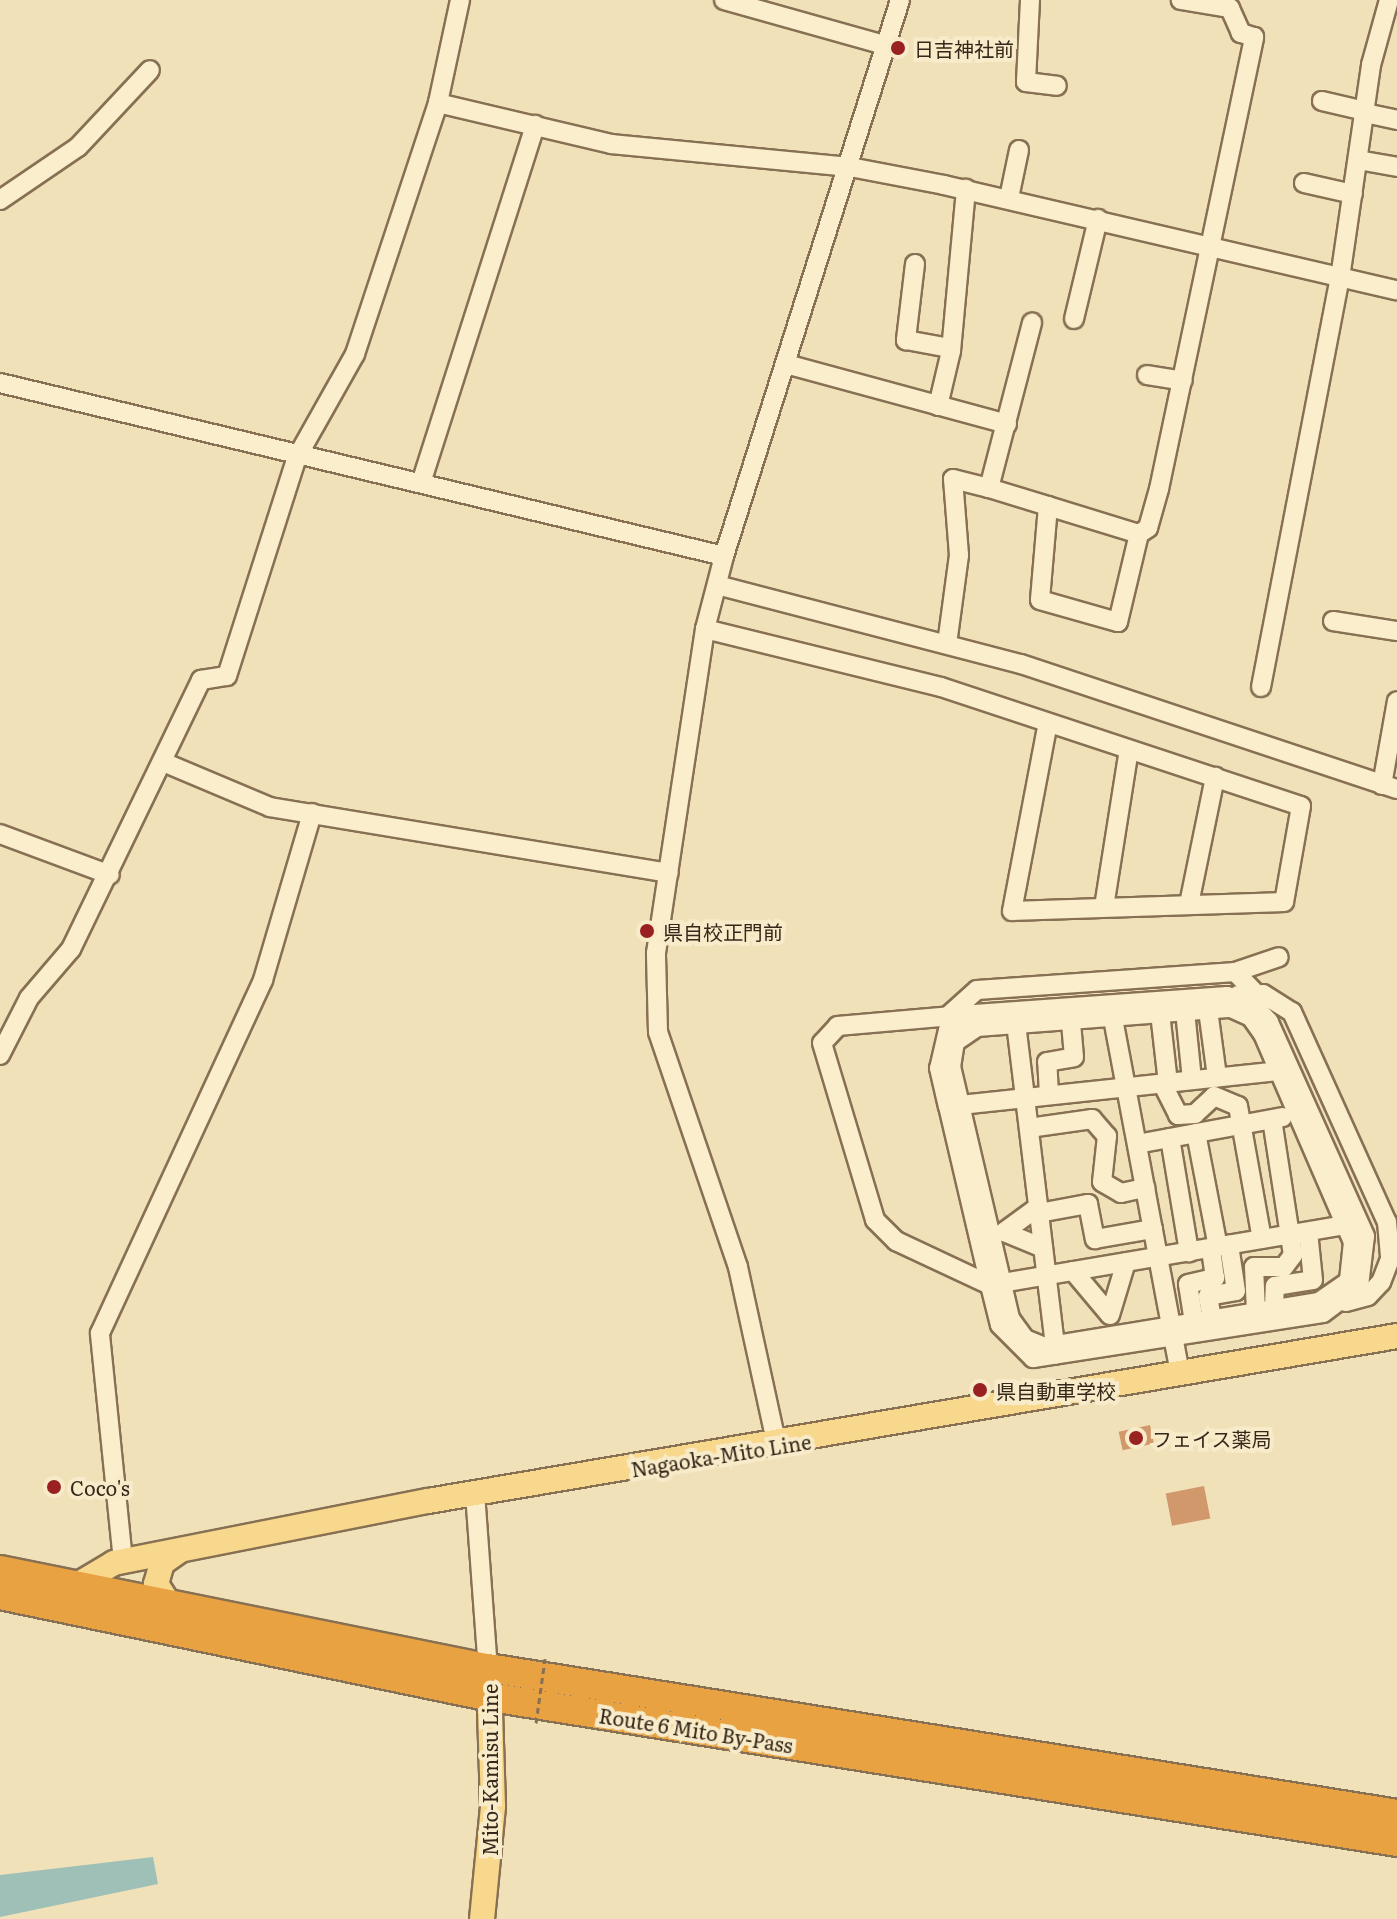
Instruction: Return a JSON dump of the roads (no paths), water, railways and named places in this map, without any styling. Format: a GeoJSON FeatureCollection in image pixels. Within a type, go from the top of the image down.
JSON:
{"type":"FeatureCollection","features":[{"type":"Feature","properties":{"kind":"highway","name":"Route 6 Mito By-Pass"},"geometry":{"type":"LineString","coordinates":[[0,1570],[73,1597],[491,1697],[1397,1842]]}},
{"type":"Feature","properties":{"kind":"highway","name":"Route 6 Mito By-Pass"},"geometry":{"type":"LineString","coordinates":[[0,1595],[169,1604],[488,1668],[1397,1814]]}},
{"type":"Feature","properties":{"kind":"main road","name":"Nagaoka-Mito Line"},"geometry":{"type":"LineString","coordinates":[[73,1597],[123,1561],[475,1493],[777,1446],[1397,1336]]}},
{"type":"Feature","properties":{"kind":"main road"},"geometry":{"type":"LineString","coordinates":[[169,1604],[156,1584],[162,1563],[179,1551]]}},
{"type":"Feature","properties":{"kind":"main road","name":"Mito-Kamisu Line"},"geometry":{"type":"LineString","coordinates":[[482,1919],[493,1806],[488,1668]]}},
{"type":"Feature","properties":{"kind":"street"},"geometry":{"type":"LineString","coordinates":[[0,1055],[110,875],[201,680],[227,676],[297,457],[355,354],[438,103],[460,0]]}},
{"type":"Feature","properties":{"kind":"street"},"geometry":{"type":"LineString","coordinates":[[724,0],[888,46]]}},
{"type":"Feature","properties":{"kind":"street"},"geometry":{"type":"LineString","coordinates":[[777,1446],[738,1267],[658,1032],[656,953],[705,629],[724,556],[850,167],[900,0]]}},
{"type":"Feature","properties":{"kind":"street"},"geometry":{"type":"LineString","coordinates":[[1030,0],[1026,82],[1057,86]]}},
{"type":"Feature","properties":{"kind":"street"},"geometry":{"type":"LineString","coordinates":[[1048,506],[1040,600],[1118,622],[1139,534],[1148,528],[1183,381],[1254,37],[1241,33],[1230,8],[1181,0]]}},
{"type":"Feature","properties":{"kind":"street"},"geometry":{"type":"LineString","coordinates":[[1261,687],[1340,278],[1365,112],[1388,36],[1389,0]]}},
{"type":"Feature","properties":{"kind":"street"},"geometry":{"type":"LineString","coordinates":[[0,200],[78,147],[150,70]]}},
{"type":"Feature","properties":{"kind":"street"},"geometry":{"type":"LineString","coordinates":[[1322,101],[1397,120]]}},
{"type":"Feature","properties":{"kind":"street"},"geometry":{"type":"LineString","coordinates":[[438,103],[611,144],[850,167],[966,189],[1397,290]]}},
{"type":"Feature","properties":{"kind":"street"},"geometry":{"type":"LineString","coordinates":[[421,483],[535,125]]}},
{"type":"Feature","properties":{"kind":"street"},"geometry":{"type":"LineString","coordinates":[[1009,198],[1019,150]]}},
{"type":"Feature","properties":{"kind":"street"},"geometry":{"type":"LineString","coordinates":[[1358,160],[1397,167]]}},
{"type":"Feature","properties":{"kind":"street"},"geometry":{"type":"LineString","coordinates":[[1304,183],[1353,194]]}},
{"type":"Feature","properties":{"kind":"street"},"geometry":{"type":"LineString","coordinates":[[938,406],[950,348],[966,189]]}},
{"type":"Feature","properties":{"kind":"street"},"geometry":{"type":"LineString","coordinates":[[1074,319],[1098,219]]}},
{"type":"Feature","properties":{"kind":"street"},"geometry":{"type":"LineString","coordinates":[[915,264],[906,340],[950,348]]}},
{"type":"Feature","properties":{"kind":"street"},"geometry":{"type":"LineString","coordinates":[[989,488],[1032,323]]}},
{"type":"Feature","properties":{"kind":"street"},"geometry":{"type":"LineString","coordinates":[[786,364],[1007,424]]}},
{"type":"Feature","properties":{"kind":"street"},"geometry":{"type":"LineString","coordinates":[[1147,375],[1183,381]]}},
{"type":"Feature","properties":{"kind":"street"},"geometry":{"type":"LineString","coordinates":[[0,383],[297,457],[421,483],[724,556]]}},
{"type":"Feature","properties":{"kind":"street"},"geometry":{"type":"LineString","coordinates":[[947,644],[959,555],[953,479],[1139,534]]}},
{"type":"Feature","properties":{"kind":"street"},"geometry":{"type":"LineString","coordinates":[[717,585],[947,644],[1390,787],[1397,701]]}},
{"type":"Feature","properties":{"kind":"street"},"geometry":{"type":"LineString","coordinates":[[1333,621],[1397,631]]}},
{"type":"Feature","properties":{"kind":"street"},"geometry":{"type":"LineString","coordinates":[[705,629],[941,687],[1301,806],[1284,902],[1012,911],[1048,723]]}},
{"type":"Feature","properties":{"kind":"street"},"geometry":{"type":"LineString","coordinates":[[1104,907],[1129,750]]}},
{"type":"Feature","properties":{"kind":"street"},"geometry":{"type":"LineString","coordinates":[[163,762],[270,807],[669,873]]}},
{"type":"Feature","properties":{"kind":"street"},"geometry":{"type":"LineString","coordinates":[[1189,904],[1215,777]]}},
{"type":"Feature","properties":{"kind":"street"},"geometry":{"type":"LineString","coordinates":[[123,1561],[100,1333],[263,980],[312,813]]}},
{"type":"Feature","properties":{"kind":"street"},"geometry":{"type":"LineString","coordinates":[[0,834],[110,875]]}},
{"type":"Feature","properties":{"kind":"street"},"geometry":{"type":"LineString","coordinates":[[948,1016],[977,990],[1235,972],[1279,957]]}},
{"type":"Feature","properties":{"kind":"street"},"geometry":{"type":"LineString","coordinates":[[975,1014],[948,1030],[938,1054],[954,1106],[1005,1335],[1033,1358],[1056,1351],[1172,1332],[1323,1313],[1368,1296],[1381,1282],[1390,1259],[1387,1222],[1292,1012],[1259,994],[1235,972]]}},
{"type":"Feature","properties":{"kind":"street"},"geometry":{"type":"LineString","coordinates":[[954,1106],[951,1067],[955,1042],[977,1027],[1016,1018],[1112,1011],[1259,994]]}},
{"type":"Feature","properties":{"kind":"street"},"geometry":{"type":"LineString","coordinates":[[1172,1332],[1203,1321],[1265,1311],[1343,1290],[1356,1254],[1298,1115],[1263,1012],[1227,996]]}},
{"type":"Feature","properties":{"kind":"street"},"geometry":{"type":"LineString","coordinates":[[1344,1303],[1364,1274],[1365,1236],[1285,1070],[1251,1017],[1208,1010],[1160,1013],[1112,1011],[1071,1020],[975,1014],[838,1026],[822,1043],[875,1220],[896,1241],[996,1284],[1346,1225]]}},
{"type":"Feature","properties":{"kind":"street"},"geometry":{"type":"LineString","coordinates":[[1208,1010],[1217,1077]]}},
{"type":"Feature","properties":{"kind":"street"},"geometry":{"type":"LineString","coordinates":[[1112,1011],[1180,1373]]}},
{"type":"Feature","properties":{"kind":"street"},"geometry":{"type":"LineString","coordinates":[[1185,1011],[1192,1080]]}},
{"type":"Feature","properties":{"kind":"street"},"geometry":{"type":"LineString","coordinates":[[1160,1013],[1165,1083],[1178,1115],[1225,1095],[1242,1125],[1262,1239]]}},
{"type":"Feature","properties":{"kind":"street"},"geometry":{"type":"LineString","coordinates":[[1016,1018],[1056,1351]]}},
{"type":"Feature","properties":{"kind":"street"},"geometry":{"type":"LineString","coordinates":[[1049,1095],[1047,1062],[1074,1057],[1071,1020]]}},
{"type":"Feature","properties":{"kind":"street"},"geometry":{"type":"LineString","coordinates":[[954,1106],[1285,1070]]}},
{"type":"Feature","properties":{"kind":"street"},"geometry":{"type":"LineString","coordinates":[[1137,1144],[1298,1115]]}},
{"type":"Feature","properties":{"kind":"street"},"geometry":{"type":"LineString","coordinates":[[1029,1128],[1092,1119],[1107,1136],[1102,1182],[1121,1193],[1145,1188]]}},
{"type":"Feature","properties":{"kind":"street"},"geometry":{"type":"LineString","coordinates":[[1265,1311],[1275,1286],[1313,1280],[1272,1120]]}},
{"type":"Feature","properties":{"kind":"street"},"geometry":{"type":"LineString","coordinates":[[1196,1133],[1219,1247],[1236,1291],[1208,1296],[1203,1321]]}},
{"type":"Feature","properties":{"kind":"street"},"geometry":{"type":"LineString","coordinates":[[1170,1138],[1189,1252]]}},
{"type":"Feature","properties":{"kind":"street"},"geometry":{"type":"LineString","coordinates":[[1043,1248],[1004,1232],[1039,1210],[1088,1204],[1095,1239],[1153,1229]]}},
{"type":"Feature","properties":{"kind":"street"},"geometry":{"type":"LineString","coordinates":[[1265,1311],[1251,1273],[1260,1264],[1291,1263],[1299,1233]]}},
{"type":"Feature","properties":{"kind":"street"},"geometry":{"type":"LineString","coordinates":[[1073,1271],[1110,1315],[1126,1262]]}},
{"type":"Feature","properties":{"kind":"street"},"geometry":{"type":"LineString","coordinates":[[475,1493],[488,1668]]}},
{"type":"Feature","properties":{"kind":"water"},"geometry":{"type":"Polygon","coordinates":[[[153,1857],[158,1884],[0,1917],[0,1875],[153,1857]]]}},
{"type":"Feature","properties":{"kind":"place","name":"日吉神社前"},"geometry":{"type":"Point","coordinates":[898,48]}},
{"type":"Feature","properties":{"kind":"place","name":"県自校正門前"},"geometry":{"type":"Point","coordinates":[647,931]}},
{"type":"Feature","properties":{"kind":"place","name":"県自動車学校"},"geometry":{"type":"Point","coordinates":[980,1390]}},
{"type":"Feature","properties":{"kind":"place","name":"フェイス薬局"},"geometry":{"type":"Point","coordinates":[1136,1438]}},
{"type":"Feature","properties":{"kind":"place","name":"Coco's"},"geometry":{"type":"Point","coordinates":[54,1487]}}]}
